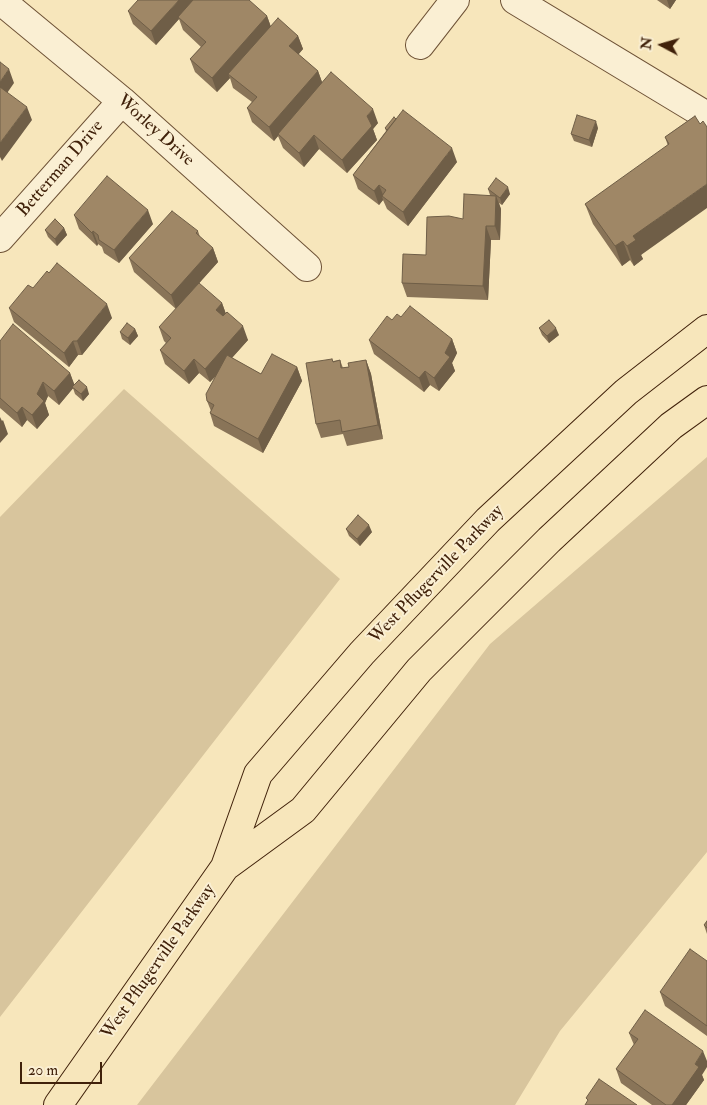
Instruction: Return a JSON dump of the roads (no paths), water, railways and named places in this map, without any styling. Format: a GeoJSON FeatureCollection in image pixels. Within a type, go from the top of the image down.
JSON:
{"type":"FeatureCollection","features":[{"type":"Feature","properties":{"kind":"main road","name":"West Pflugerville Parkway"},"geometry":{"type":"LineString","coordinates":[[58,1105],[226,868],[258,774],[362,653],[488,520],[626,392],[707,329]]}},
{"type":"Feature","properties":{"kind":"main road","name":"West Pflugerville Parkway"},"geometry":{"type":"LineString","coordinates":[[226,868],[303,810],[419,670],[549,540],[664,432],[707,400]]}},
{"type":"Feature","properties":{"kind":"street","name":"Worley Drive"},"geometry":{"type":"LineString","coordinates":[[0,0],[122,101],[307,267]]}},
{"type":"Feature","properties":{"kind":"street"},"geometry":{"type":"LineString","coordinates":[[420,45],[455,0]]}},
{"type":"Feature","properties":{"kind":"street"},"geometry":{"type":"LineString","coordinates":[[515,0],[707,116]]}},
{"type":"Feature","properties":{"kind":"street","name":"Betterman Drive"},"geometry":{"type":"LineString","coordinates":[[0,238],[122,101]]}}]}
